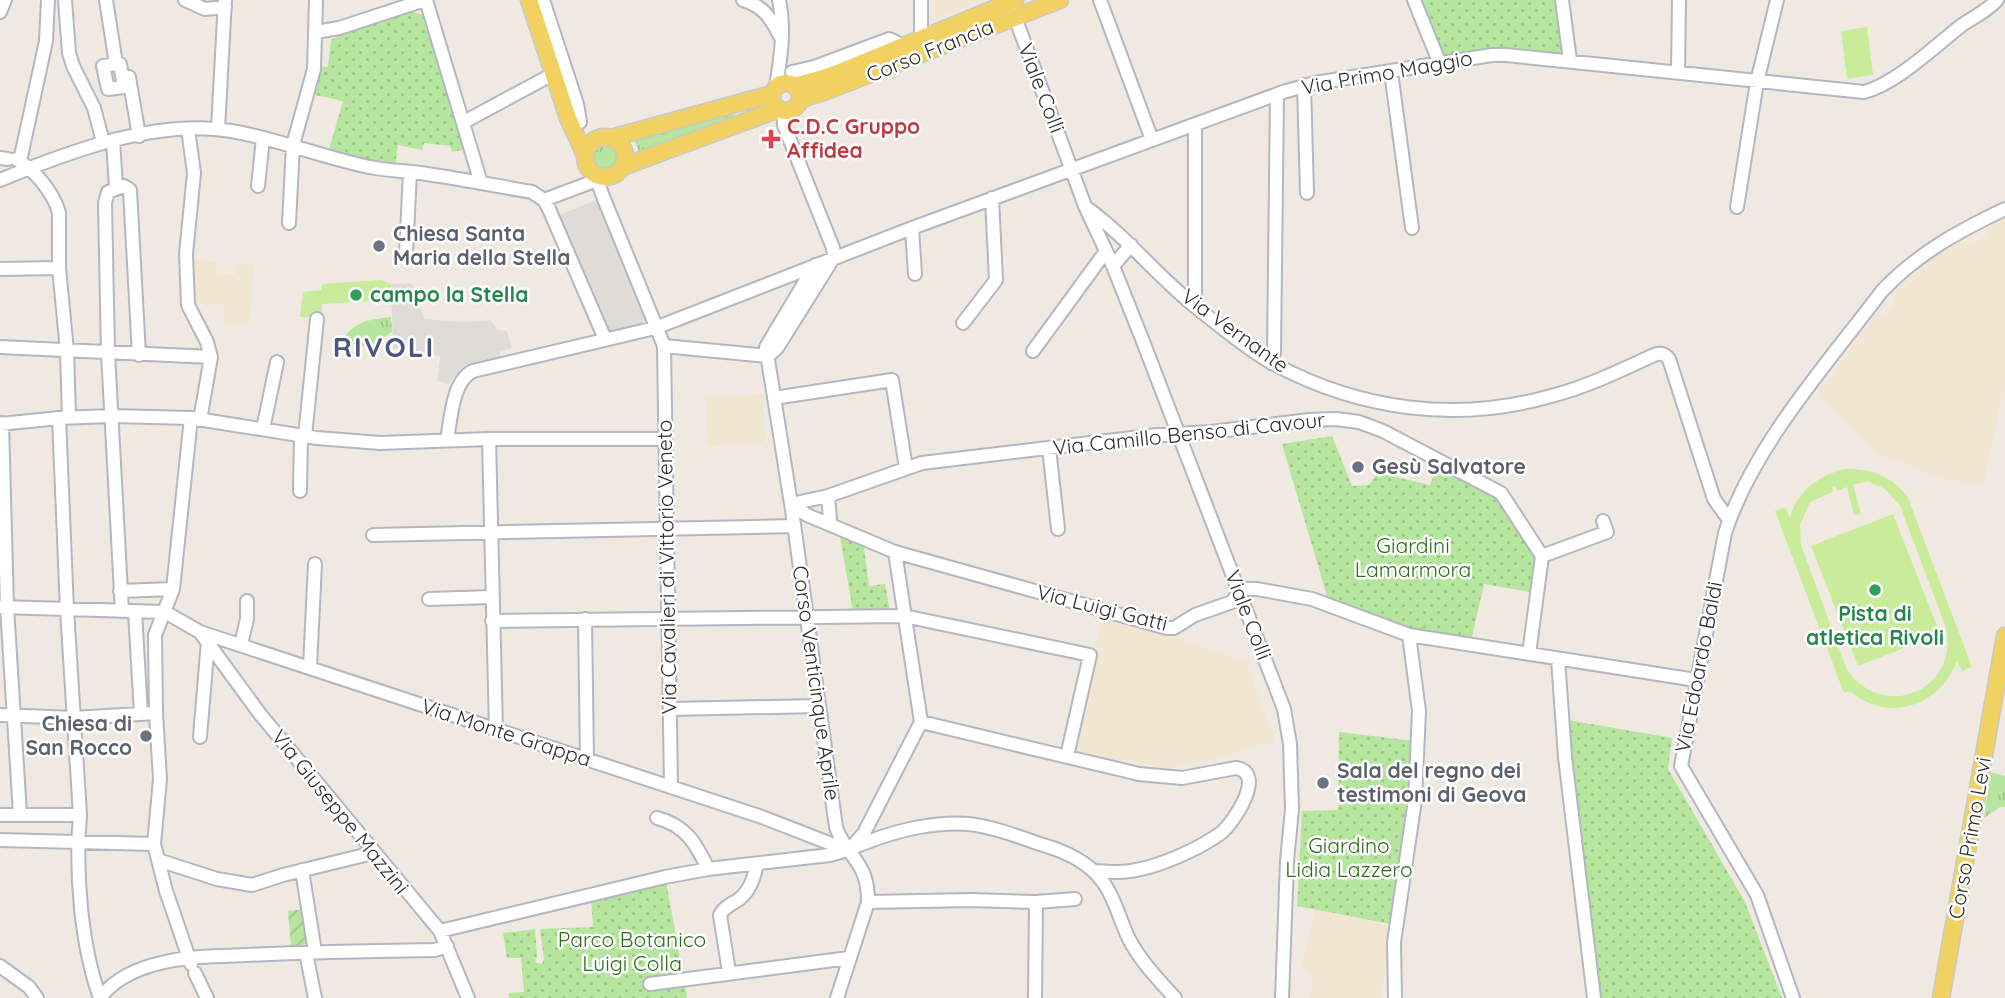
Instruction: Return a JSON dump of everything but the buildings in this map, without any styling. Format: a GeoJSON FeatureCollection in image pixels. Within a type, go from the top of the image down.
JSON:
{"type":"FeatureCollection","features":[{"type":"Feature","properties":{"kind":"main road"},"geometry":{"type":"LineString","coordinates":[[528,0],[563,103],[588,168],[597,178],[611,176],[622,167],[624,150],[618,142],[605,138],[580,122],[563,103]]}},
{"type":"Feature","properties":{"kind":"main road","name":"Corso Francia"},"geometry":{"type":"LineString","coordinates":[[622,167],[641,162],[786,93],[921,37],[1013,7],[1060,0]]}},
{"type":"Feature","properties":{"kind":"main road","name":"Corso Francia"},"geometry":{"type":"LineString","coordinates":[[605,138],[786,93],[824,93],[1013,7]]}},
{"type":"Feature","properties":{"kind":"main road"},"geometry":{"type":"LineString","coordinates":[[585,155],[589,145],[605,138]]}},
{"type":"Feature","properties":{"kind":"main road","name":"Corso Primo Levi"},"geometry":{"type":"LineString","coordinates":[[1941,998],[2005,636]]}},
{"type":"Feature","properties":{"kind":"street"},"geometry":{"type":"LineString","coordinates":[[0,12],[5,0]]}},
{"type":"Feature","properties":{"kind":"street"},"geometry":{"type":"LineString","coordinates":[[0,180],[15,161],[46,41],[48,0]]}},
{"type":"Feature","properties":{"kind":"street"},"geometry":{"type":"LineString","coordinates":[[65,0],[69,53],[108,141],[116,187]]}},
{"type":"Feature","properties":{"kind":"street"},"geometry":{"type":"LineString","coordinates":[[106,0],[116,64]]}},
{"type":"Feature","properties":{"kind":"street"},"geometry":{"type":"LineString","coordinates":[[185,0],[205,9],[225,3],[218,129]]}},
{"type":"Feature","properties":{"kind":"street"},"geometry":{"type":"LineString","coordinates":[[289,223],[293,145],[314,69],[316,0]]}},
{"type":"Feature","properties":{"kind":"street"},"geometry":{"type":"LineString","coordinates":[[316,32],[339,29],[426,0],[481,183]]}},
{"type":"Feature","properties":{"kind":"street"},"geometry":{"type":"LineString","coordinates":[[543,0],[578,104],[580,122]]}},
{"type":"Feature","properties":{"kind":"street"},"geometry":{"type":"LineString","coordinates":[[744,0],[770,16],[780,36]]}},
{"type":"Feature","properties":{"kind":"street"},"geometry":{"type":"LineString","coordinates":[[544,200],[597,178],[664,346],[768,356],[777,348],[834,257],[833,247],[784,125],[786,93],[780,36],[783,20],[779,0]]}},
{"type":"Feature","properties":{"kind":"street"},"geometry":{"type":"LineString","coordinates":[[921,0],[921,37]]}},
{"type":"Feature","properties":{"kind":"street"},"geometry":{"type":"LineString","coordinates":[[1100,0],[1152,140]]}},
{"type":"Feature","properties":{"kind":"street"},"geometry":{"type":"LineString","coordinates":[[1414,0],[1440,64]]}},
{"type":"Feature","properties":{"kind":"street"},"geometry":{"type":"LineString","coordinates":[[1562,0],[1570,60]]}},
{"type":"Feature","properties":{"kind":"street"},"geometry":{"type":"LineString","coordinates":[[1678,73],[1679,0]]}},
{"type":"Feature","properties":{"kind":"street"},"geometry":{"type":"LineString","coordinates":[[1737,207],[1757,82],[1777,0]]}},
{"type":"Feature","properties":{"kind":"street","name":"Via Primo Maggio"},"geometry":{"type":"LineString","coordinates":[[447,440],[459,386],[468,373],[655,328],[834,257],[1304,85],[1492,55],[1570,60],[1857,93],[1886,83],[1997,0]]}},
{"type":"Feature","properties":{"kind":"street","name":"Viale Colli"},"geometry":{"type":"LineString","coordinates":[[1013,7],[1085,206],[1113,266],[1284,709],[1290,744],[1292,809],[1287,861],[1282,998]]}},
{"type":"Feature","properties":{"kind":"street"},"geometry":{"type":"LineString","coordinates":[[782,51],[786,93]]}},
{"type":"Feature","properties":{"kind":"street"},"geometry":{"type":"LineString","coordinates":[[1391,72],[1412,228]]}},
{"type":"Feature","properties":{"kind":"street"},"geometry":{"type":"LineString","coordinates":[[128,73],[139,136]]}},
{"type":"Feature","properties":{"kind":"street"},"geometry":{"type":"LineString","coordinates":[[464,122],[553,74]]}},
{"type":"Feature","properties":{"kind":"street"},"geometry":{"type":"LineString","coordinates":[[1304,85],[1307,193]]}},
{"type":"Feature","properties":{"kind":"street"},"geometry":{"type":"LineString","coordinates":[[1271,363],[1274,354],[1277,94]]}},
{"type":"Feature","properties":{"kind":"street"},"geometry":{"type":"LineString","coordinates":[[1195,125],[1195,306]]}},
{"type":"Feature","properties":{"kind":"street"},"geometry":{"type":"LineString","coordinates":[[15,161],[139,136],[188,129],[218,129],[293,145],[373,168],[532,192],[544,200],[604,339]]}},
{"type":"Feature","properties":{"kind":"street"},"geometry":{"type":"LineString","coordinates":[[188,129],[194,173],[186,254],[188,305],[207,342],[211,357],[195,419],[173,589],[155,635],[160,779],[155,839],[158,860],[191,965],[207,998]]}},
{"type":"Feature","properties":{"kind":"street"},"geometry":{"type":"LineString","coordinates":[[258,186],[263,138]]}},
{"type":"Feature","properties":{"kind":"street"},"geometry":{"type":"LineString","coordinates":[[15,161],[57,205],[61,224],[59,268],[67,351],[64,417],[67,610],[80,815],[78,841],[82,906],[91,971],[100,998]]}},
{"type":"Feature","properties":{"kind":"street"},"geometry":{"type":"LineString","coordinates":[[406,254],[410,172]]}},
{"type":"Feature","properties":{"kind":"street"},"geometry":{"type":"LineString","coordinates":[[139,355],[129,188],[116,187],[106,194],[105,203],[108,353],[120,591],[128,612],[141,714]]}},
{"type":"Feature","properties":{"kind":"street"},"geometry":{"type":"LineString","coordinates":[[963,323],[996,281],[992,198]]}},
{"type":"Feature","properties":{"kind":"street","name":"Via Vernante"},"geometry":{"type":"LineString","coordinates":[[1085,206],[1195,306],[1271,363],[1328,390],[1423,410],[1504,406],[1550,397],[1661,353],[1669,359],[1714,499],[1729,520]]}},
{"type":"Feature","properties":{"kind":"street","name":"Via Edoardo Baldi"},"geometry":{"type":"LineString","coordinates":[[1793,998],[1757,895],[1681,766],[1721,549],[1740,492],[1758,459],[1882,291],[1898,274],[1933,246],[1959,230],[2005,209]]}},
{"type":"Feature","properties":{"kind":"street"},"geometry":{"type":"LineString","coordinates":[[912,228],[915,274]]}},
{"type":"Feature","properties":{"kind":"street"},"geometry":{"type":"LineString","coordinates":[[1113,266],[1131,245]]}},
{"type":"Feature","properties":{"kind":"street"},"geometry":{"type":"LineString","coordinates":[[1033,351],[1106,251]]}},
{"type":"Feature","properties":{"kind":"street"},"geometry":{"type":"LineString","coordinates":[[768,356],[767,342],[816,265]]}},
{"type":"Feature","properties":{"kind":"street"},"geometry":{"type":"LineString","coordinates":[[0,269],[59,268]]}},
{"type":"Feature","properties":{"kind":"street"},"geometry":{"type":"LineString","coordinates":[[300,491],[303,436],[317,319]]}},
{"type":"Feature","properties":{"kind":"street","name":"Via Cavalieri di Vittorio Veneto"},"geometry":{"type":"LineString","coordinates":[[664,346],[670,788]]}},
{"type":"Feature","properties":{"kind":"street"},"geometry":{"type":"LineString","coordinates":[[0,347],[211,357]]}},
{"type":"Feature","properties":{"kind":"street","name":"Corso Venticinque Aprile"},"geometry":{"type":"LineString","coordinates":[[768,356],[836,827],[839,839],[863,873],[868,902]]}},
{"type":"Feature","properties":{"kind":"street"},"geometry":{"type":"LineString","coordinates":[[263,429],[277,362]]}},
{"type":"Feature","properties":{"kind":"street"},"geometry":{"type":"LineString","coordinates":[[774,398],[892,380],[906,468]]}},
{"type":"Feature","properties":{"kind":"street"},"geometry":{"type":"LineString","coordinates":[[20,814],[15,716],[3,607],[1,424],[64,417],[112,416],[195,419],[303,436],[380,443],[489,439],[665,439]]}},
{"type":"Feature","properties":{"kind":"street","name":"Via Camillo Benso di Cavour"},"geometry":{"type":"LineString","coordinates":[[791,504],[828,496],[922,463],[1157,435],[1336,419],[1359,422],[1392,435],[1501,493],[1542,556]]}},
{"type":"Feature","properties":{"kind":"street"},"geometry":{"type":"LineString","coordinates":[[489,439],[496,730]]}},
{"type":"Feature","properties":{"kind":"street"},"geometry":{"type":"LineString","coordinates":[[1049,448],[1058,529]]}},
{"type":"Feature","properties":{"kind":"street"},"geometry":{"type":"LineString","coordinates":[[828,496],[831,525]]}},
{"type":"Feature","properties":{"kind":"street","name":"Via Luigi Gatti"},"geometry":{"type":"LineString","coordinates":[[791,504],[807,515],[895,552],[1167,628],[1174,628],[1195,615],[1232,602],[1239,592]]}},
{"type":"Feature","properties":{"kind":"street"},"geometry":{"type":"LineString","coordinates":[[1528,654],[1542,556],[1607,532],[1603,521]]}},
{"type":"Feature","properties":{"kind":"street"},"geometry":{"type":"LineString","coordinates":[[373,535],[794,526]]}},
{"type":"Feature","properties":{"kind":"street"},"geometry":{"type":"LineString","coordinates":[[849,851],[864,833],[921,722],[895,552]]}},
{"type":"Feature","properties":{"kind":"street"},"geometry":{"type":"LineString","coordinates":[[310,667],[315,564]]}},
{"type":"Feature","properties":{"kind":"street"},"geometry":{"type":"LineString","coordinates":[[120,591],[173,589]]}},
{"type":"Feature","properties":{"kind":"street"},"geometry":{"type":"LineString","coordinates":[[1239,592],[1257,589],[1312,599],[1409,635],[1696,680]]}},
{"type":"Feature","properties":{"kind":"street"},"geometry":{"type":"LineString","coordinates":[[429,599],[492,597]]}},
{"type":"Feature","properties":{"kind":"street"},"geometry":{"type":"LineString","coordinates":[[241,644],[247,618],[247,601]]}},
{"type":"Feature","properties":{"kind":"street"},"geometry":{"type":"LineString","coordinates":[[3,607],[164,611]]}},
{"type":"Feature","properties":{"kind":"street","name":"Via Monte Grappa"},"geometry":{"type":"LineString","coordinates":[[164,611],[204,637],[241,644],[762,817],[849,851]]}},
{"type":"Feature","properties":{"kind":"street"},"geometry":{"type":"LineString","coordinates":[[492,621],[904,616],[1090,655],[1067,756]]}},
{"type":"Feature","properties":{"kind":"street"},"geometry":{"type":"LineString","coordinates":[[585,619],[587,760]]}},
{"type":"Feature","properties":{"kind":"street"},"geometry":{"type":"LineString","coordinates":[[1395,998],[1394,942],[1415,800],[1419,711],[1409,635]]}},
{"type":"Feature","properties":{"kind":"street"},"geometry":{"type":"LineString","coordinates":[[200,737],[204,637]]}},
{"type":"Feature","properties":{"kind":"street","name":"Via Giuseppe Mazzini"},"geometry":{"type":"LineString","coordinates":[[204,637],[260,713],[440,931],[468,998]]}},
{"type":"Feature","properties":{"kind":"street"},"geometry":{"type":"LineString","coordinates":[[1558,659],[1565,757],[1594,998]]}},
{"type":"Feature","properties":{"kind":"street"},"geometry":{"type":"LineString","coordinates":[[670,709],[818,706]]}},
{"type":"Feature","properties":{"kind":"street"},"geometry":{"type":"LineString","coordinates":[[0,715],[74,718],[156,713]]}},
{"type":"Feature","properties":{"kind":"street"},"geometry":{"type":"LineString","coordinates":[[921,722],[1139,774],[1182,778],[1241,769],[1249,777],[1250,784],[1246,795],[1231,822],[1222,832],[1199,847],[1150,868],[1115,872],[1094,871]]}},
{"type":"Feature","properties":{"kind":"street"},"geometry":{"type":"LineString","coordinates":[[0,815],[80,815]]}},
{"type":"Feature","properties":{"kind":"street"},"geometry":{"type":"LineString","coordinates":[[657,818],[673,822],[679,827],[699,851],[708,869]]}},
{"type":"Feature","properties":{"kind":"street"},"geometry":{"type":"LineString","coordinates":[[440,931],[645,881],[708,869],[849,851],[870,841],[905,831],[966,824],[993,828],[1048,846],[1078,859],[1094,871],[1104,884],[1130,940],[1147,967],[1175,998]]}},
{"type":"Feature","properties":{"kind":"street"},"geometry":{"type":"LineString","coordinates":[[0,841],[155,839]]}},
{"type":"Feature","properties":{"kind":"street"},"geometry":{"type":"LineString","coordinates":[[158,860],[217,878],[252,885],[373,853]]}},
{"type":"Feature","properties":{"kind":"street"},"geometry":{"type":"LineString","coordinates":[[729,972],[720,915],[726,906],[744,895],[757,864]]}},
{"type":"Feature","properties":{"kind":"street"},"geometry":{"type":"LineString","coordinates":[[302,870],[314,995]]}},
{"type":"Feature","properties":{"kind":"street"},"geometry":{"type":"LineString","coordinates":[[837,998],[868,902],[1035,902],[1075,899]]}},
{"type":"Feature","properties":{"kind":"street"},"geometry":{"type":"LineString","coordinates":[[1035,902],[1035,998]]}},
{"type":"Feature","properties":{"kind":"street"},"geometry":{"type":"LineString","coordinates":[[100,998],[108,988],[132,974],[164,962],[191,965],[310,952],[435,950],[447,946]]}},
{"type":"Feature","properties":{"kind":"street"},"geometry":{"type":"LineString","coordinates":[[650,984],[849,958]]}},
{"type":"Feature","properties":{"kind":"street"},"geometry":{"type":"LineString","coordinates":[[0,966],[16,976],[37,998]]}},
{"type":"Feature","properties":{"kind":"shaded area"},"geometry":{"type":"Polygon","coordinates":[[[934,0],[981,0],[935,19],[934,0]]]}},
{"type":"Feature","properties":{"kind":"shaded area"},"geometry":{"type":"Polygon","coordinates":[[[599,199],[650,324],[606,335],[557,216],[599,199]]]}},
{"type":"Feature","properties":{"kind":"shaded area"},"geometry":{"type":"Polygon","coordinates":[[[2005,217],[2005,394],[1984,481],[1972,485],[1932,475],[1878,453],[1817,395],[1875,315],[1885,315],[1895,302],[1894,291],[1926,263],[1955,243],[1963,241],[1972,244],[1986,236],[1988,227],[2005,217]]]}},
{"type":"Feature","properties":{"kind":"shaded area"},"geometry":{"type":"Polygon","coordinates":[[[187,260],[216,262],[215,273],[235,275],[236,264],[254,264],[249,325],[223,324],[224,305],[189,303],[187,260]]]}},
{"type":"Feature","properties":{"kind":"shaded area"},"geometry":{"type":"Polygon","coordinates":[[[412,283],[424,319],[464,322],[491,320],[497,330],[507,331],[512,348],[500,352],[501,357],[465,367],[453,377],[450,384],[437,381],[440,356],[393,348],[391,284],[412,283]]]}},
{"type":"Feature","properties":{"kind":"shaded area"},"geometry":{"type":"Polygon","coordinates":[[[763,394],[765,443],[708,446],[705,397],[763,394]]]}},
{"type":"Feature","properties":{"kind":"shaded area"},"geometry":{"type":"Polygon","coordinates":[[[1103,616],[1246,662],[1275,741],[1223,757],[1167,769],[1070,751],[1103,616]]]}},
{"type":"Feature","properties":{"kind":"shaded area"},"geometry":{"type":"Polygon","coordinates":[[[1315,909],[1391,924],[1381,998],[1309,998],[1313,986],[1312,973],[1302,966],[1315,909]]]}},
{"type":"Feature","properties":{"kind":"green space"},"geometry":{"type":"Polygon","coordinates":[[[1419,0],[1556,0],[1563,56],[1443,59],[1419,0]]]}},
{"type":"Feature","properties":{"kind":"green space"},"geometry":{"type":"Polygon","coordinates":[[[402,8],[422,15],[466,149],[452,152],[450,146],[424,143],[422,150],[398,145],[395,166],[329,150],[343,101],[310,94],[315,66],[328,67],[331,40],[341,35],[339,28],[402,8]]]}},
{"type":"Feature","properties":{"kind":"green space"},"geometry":{"type":"Polygon","coordinates":[[[1867,27],[1873,75],[1847,79],[1841,31],[1867,27]]]}},
{"type":"Feature","properties":{"kind":"green space"},"geometry":{"type":"Polygon","coordinates":[[[733,113],[736,117],[641,156],[634,140],[733,113]]]}},
{"type":"Feature","properties":{"kind":"green space"},"geometry":{"type":"Polygon","coordinates":[[[605,145],[614,148],[617,157],[614,166],[605,169],[596,166],[593,157],[596,148],[605,145]]]}},
{"type":"Feature","properties":{"kind":"green space","name":"campo la Stella"},"geometry":{"type":"Polygon","coordinates":[[[381,280],[391,284],[391,300],[322,304],[322,316],[300,317],[303,292],[321,290],[322,284],[381,280]]]}},
{"type":"Feature","properties":{"kind":"green space"},"geometry":{"type":"Polygon","coordinates":[[[391,317],[392,332],[378,341],[377,347],[339,343],[362,323],[391,317]]]}},
{"type":"Feature","properties":{"kind":"green space","name":"Giardini Lamarmora"},"geometry":{"type":"Polygon","coordinates":[[[1332,436],[1352,486],[1369,485],[1378,473],[1430,485],[1438,465],[1504,497],[1542,562],[1530,592],[1484,584],[1470,645],[1409,635],[1330,606],[1282,444],[1332,436]]]}},
{"type":"Feature","properties":{"kind":"green space"},"geometry":{"type":"Polygon","coordinates":[[[1844,469],[1880,475],[1895,484],[1908,498],[1972,667],[1962,671],[1957,661],[1949,677],[1938,689],[1926,699],[1911,705],[1880,707],[1850,691],[1844,693],[1775,511],[1785,507],[1790,518],[1803,492],[1817,480],[1844,469]],[[1868,481],[1853,485],[1861,514],[1854,515],[1847,487],[1837,491],[1835,486],[1832,487],[1833,492],[1810,502],[1800,525],[1801,545],[1847,670],[1863,686],[1881,694],[1899,696],[1917,691],[1931,681],[1942,666],[1947,647],[1945,625],[1900,506],[1885,489],[1868,481]]]}},
{"type":"Feature","properties":{"kind":"green space"},"geometry":{"type":"Polygon","coordinates":[[[1893,514],[1940,634],[1858,666],[1811,546],[1893,514]]]}},
{"type":"Feature","properties":{"kind":"green space"},"geometry":{"type":"Polygon","coordinates":[[[840,536],[864,547],[869,586],[885,584],[890,611],[853,612],[840,536]]]}},
{"type":"Feature","properties":{"kind":"green space"},"geometry":{"type":"Polygon","coordinates":[[[1568,720],[1672,738],[1668,769],[1745,902],[1782,998],[1595,998],[1568,720]]]}},
{"type":"Feature","properties":{"kind":"green space","name":"Giardino Lidia Lazzero"},"geometry":{"type":"Polygon","coordinates":[[[1339,732],[1414,741],[1391,924],[1297,906],[1302,811],[1338,810],[1339,732]]]}},
{"type":"Feature","properties":{"kind":"green space"},"geometry":{"type":"Polygon","coordinates":[[[1990,772],[2005,776],[2005,807],[2000,807],[1984,818],[1990,772]]]}},
{"type":"Feature","properties":{"kind":"green space","name":"Parco Botanico Luigi Colla"},"geometry":{"type":"Polygon","coordinates":[[[666,881],[687,998],[509,998],[509,993],[524,992],[521,958],[507,958],[503,933],[535,929],[535,962],[542,964],[544,959],[540,929],[593,927],[591,898],[666,881]]]}},
{"type":"Feature","properties":{"kind":"green space"},"geometry":{"type":"Polygon","coordinates":[[[306,909],[309,944],[291,946],[288,911],[306,909]]]}},
{"type":"Feature","properties":{"kind":"place","name":"C.D.C Gruppo Affidea"},"geometry":{"type":"Point","coordinates":[771,139]}},
{"type":"Feature","properties":{"kind":"place","name":"Chiesa Santa Maria della Stella"},"geometry":{"type":"Point","coordinates":[379,246]}},
{"type":"Feature","properties":{"kind":"place","name":"campo la Stella"},"geometry":{"type":"Point","coordinates":[356,295]}},
{"type":"Feature","properties":{"kind":"place","name":"Gesù Salvatore"},"geometry":{"type":"Point","coordinates":[1358,467]}},
{"type":"Feature","properties":{"kind":"place","name":"Pista di atletica Rivoli"},"geometry":{"type":"Point","coordinates":[1875,590]}},
{"type":"Feature","properties":{"kind":"place","name":"Chiesa di San Rocco"},"geometry":{"type":"Point","coordinates":[146,736]}},
{"type":"Feature","properties":{"kind":"place","name":"Sala del regno dei testimoni di Geova"},"geometry":{"type":"Point","coordinates":[1323,783]}},
{"type":"Feature","properties":{"kind":"district","name":"RIVOLI"},"geometry":{"type":"Point","coordinates":[384,347]}}]}
